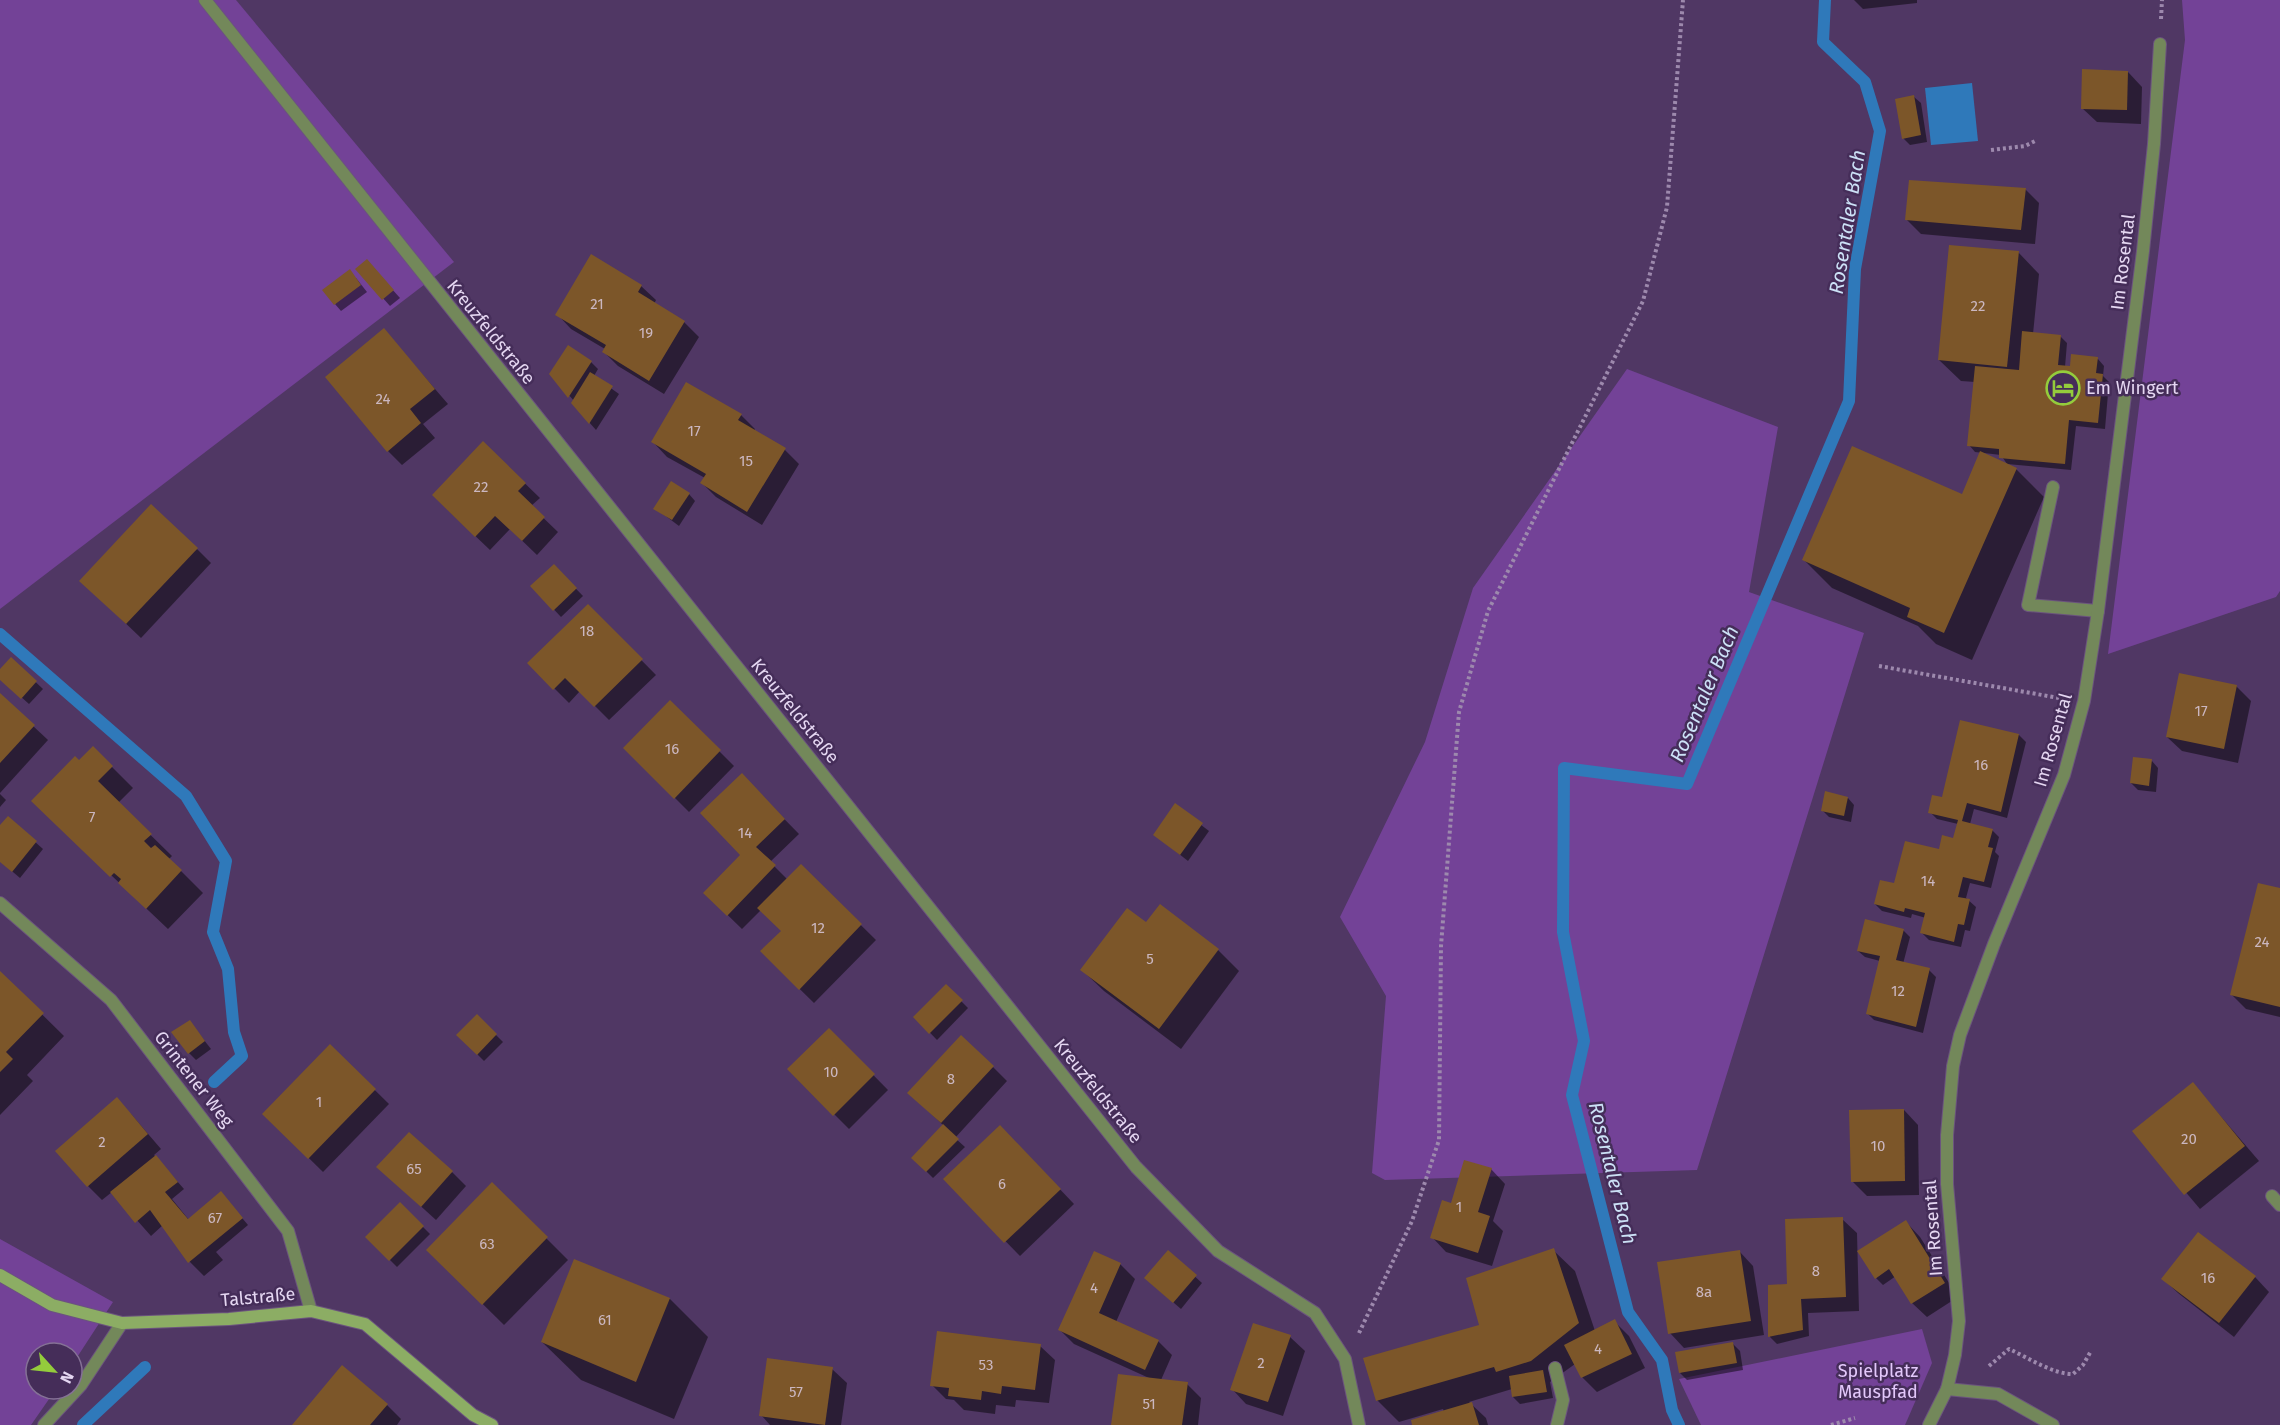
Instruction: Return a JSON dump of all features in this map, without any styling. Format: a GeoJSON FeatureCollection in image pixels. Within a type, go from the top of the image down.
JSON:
{"type":"FeatureCollection","features":[{"type":"Feature","properties":{"kind":"main road","name":"Talstraße"},"geometry":{"type":"LineString","coordinates":[[0,1275],[52,1305],[122,1323],[229,1319],[311,1311],[365,1324],[473,1415],[492,1425]]}},
{"type":"Feature","properties":{"kind":"street","name":"Kreuzfeldstraße"},"geometry":{"type":"LineString","coordinates":[[205,0],[1136,1167],[1218,1251],[1315,1313],[1345,1359],[1359,1425]]}},
{"type":"Feature","properties":{"kind":"street","name":"Im Rosental"},"geometry":{"type":"LineString","coordinates":[[1929,1425],[1947,1389],[1955,1356],[1959,1321],[1947,1184],[1947,1135],[1953,1066],[1960,1035],[1998,933],[2064,775],[2084,701],[2098,611],[2143,251],[2154,144],[2160,44]]}},
{"type":"Feature","properties":{"kind":"street"},"geometry":{"type":"LineString","coordinates":[[2053,487],[2028,605],[2098,611]]}},
{"type":"Feature","properties":{"kind":"street","name":"Grintener Weg"},"geometry":{"type":"LineString","coordinates":[[0,903],[111,1000],[282,1222],[288,1231],[311,1311]]}},
{"type":"Feature","properties":{"kind":"street"},"geometry":{"type":"LineString","coordinates":[[44,1425],[81,1385],[122,1323]]}},
{"type":"Feature","properties":{"kind":"street"},"geometry":{"type":"LineString","coordinates":[[1555,1368],[1563,1400],[1557,1425]]}},
{"type":"Feature","properties":{"kind":"street"},"geometry":{"type":"LineString","coordinates":[[1947,1389],[1998,1394],[2053,1425]]}},
{"type":"Feature","properties":{"kind":"path"},"geometry":{"type":"LineString","coordinates":[[1345,1359],[1412,1221],[1439,1140],[1441,946],[1459,712],[1488,611],[1643,301],[1667,207],[1683,0]]}},
{"type":"Feature","properties":{"kind":"path"},"geometry":{"type":"LineString","coordinates":[[1991,150],[2025,146],[2037,140]]}},
{"type":"Feature","properties":{"kind":"path"},"geometry":{"type":"LineString","coordinates":[[1879,666],[2084,701]]}},
{"type":"Feature","properties":{"kind":"path"},"geometry":{"type":"LineString","coordinates":[[2026,1357],[2064,1374],[2073,1374],[2083,1365],[2091,1351]]}},
{"type":"Feature","properties":{"kind":"path"},"geometry":{"type":"LineString","coordinates":[[1831,1425],[1855,1418]]}},
{"type":"Feature","properties":{"kind":"green space"},"geometry":{"type":"Polygon","coordinates":[[[0,0],[236,0],[454,262],[0,609],[0,0]]]}},
{"type":"Feature","properties":{"kind":"green space"},"geometry":{"type":"Polygon","coordinates":[[[2182,0],[2280,0],[2280,591],[2276,597],[2108,654],[2185,40],[2182,0]]]}},
{"type":"Feature","properties":{"kind":"green space"},"geometry":{"type":"Polygon","coordinates":[[[1627,369],[1778,427],[1749,592],[1864,633],[1697,1170],[1385,1180],[1372,1173],[1386,996],[1340,917],[1425,742],[1473,588],[1627,369]]]}},
{"type":"Feature","properties":{"kind":"green space"},"geometry":{"type":"Polygon","coordinates":[[[0,1239],[113,1302],[84,1347],[84,1341],[24,1341],[24,1401],[48,1401],[31,1425],[0,1425],[0,1239]]]}},
{"type":"Feature","properties":{"kind":"green space","name":"Spielplatz Mauspfad"},"geometry":{"type":"Polygon","coordinates":[[[1922,1329],[1932,1363],[1905,1425],[1701,1425],[1679,1379],[1922,1329]]]}},
{"type":"Feature","properties":{"kind":"water"},"geometry":{"type":"Polygon","coordinates":[[[1972,83],[1978,141],[1931,145],[1925,88],[1972,83]]]}},
{"type":"Feature","properties":{"kind":"building"},"geometry":{"type":"Polygon","coordinates":[[[2082,69],[2128,71],[2127,110],[2081,109],[2082,69]]]}},
{"type":"Feature","properties":{"kind":"building"},"geometry":{"type":"Polygon","coordinates":[[[1914,95],[1921,135],[1902,139],[1895,99],[1914,95]]]}},
{"type":"Feature","properties":{"kind":"building"},"geometry":{"type":"Polygon","coordinates":[[[1909,180],[2026,188],[2021,230],[1905,220],[1909,180]]]}},
{"type":"Feature","properties":{"kind":"building"},"geometry":{"type":"Polygon","coordinates":[[[1949,245],[2019,251],[2007,367],[1938,360],[1949,245]]]}},
{"type":"Feature","properties":{"kind":"building"},"geometry":{"type":"Polygon","coordinates":[[[591,254],[642,285],[638,292],[685,321],[649,381],[602,352],[606,345],[555,315],[591,254]]]}},
{"type":"Feature","properties":{"kind":"building"},"geometry":{"type":"Polygon","coordinates":[[[367,259],[394,290],[382,300],[355,269],[367,259]]]}},
{"type":"Feature","properties":{"kind":"building"},"geometry":{"type":"Polygon","coordinates":[[[350,269],[361,285],[334,305],[322,290],[350,269]]]}},
{"type":"Feature","properties":{"kind":"building"},"geometry":{"type":"Polygon","coordinates":[[[384,328],[435,389],[410,409],[421,423],[387,452],[325,377],[384,328]]]}},
{"type":"Feature","properties":{"kind":"building"},"geometry":{"type":"Polygon","coordinates":[[[2022,331],[2061,335],[2058,365],[2070,366],[2071,354],[2098,357],[2096,373],[2103,374],[2098,423],[2069,420],[2065,464],[1999,458],[1999,449],[1967,446],[1975,366],[2019,370],[2022,331]]]}},
{"type":"Feature","properties":{"kind":"building"},"geometry":{"type":"Polygon","coordinates":[[[568,345],[592,361],[568,398],[549,374],[568,345]]]}},
{"type":"Feature","properties":{"kind":"building"},"geometry":{"type":"Polygon","coordinates":[[[590,372],[613,386],[589,424],[571,403],[590,372]]]}},
{"type":"Feature","properties":{"kind":"building"},"geometry":{"type":"Polygon","coordinates":[[[686,382],[742,414],[738,420],[786,448],[747,512],[700,483],[706,474],[651,442],[686,382]]]}},
{"type":"Feature","properties":{"kind":"building"},"geometry":{"type":"Polygon","coordinates":[[[483,441],[526,483],[518,491],[545,517],[522,541],[495,516],[475,537],[432,495],[483,441]]]}},
{"type":"Feature","properties":{"kind":"building"},"geometry":{"type":"Polygon","coordinates":[[[1852,446],[1962,494],[1980,451],[2017,468],[1944,633],[1907,617],[1910,608],[1802,560],[1852,446]]]}},
{"type":"Feature","properties":{"kind":"building"},"geometry":{"type":"Polygon","coordinates":[[[671,481],[690,493],[672,520],[653,509],[671,481]]]}},
{"type":"Feature","properties":{"kind":"building"},"geometry":{"type":"Polygon","coordinates":[[[151,504],[198,548],[126,624],[79,581],[151,504]]]}},
{"type":"Feature","properties":{"kind":"building"},"geometry":{"type":"Polygon","coordinates":[[[554,564],[577,588],[553,611],[530,586],[554,564]]]}},
{"type":"Feature","properties":{"kind":"building"},"geometry":{"type":"Polygon","coordinates":[[[588,604],[643,659],[594,707],[565,678],[553,690],[527,663],[588,604]]]}},
{"type":"Feature","properties":{"kind":"building"},"geometry":{"type":"Polygon","coordinates":[[[11,657],[37,681],[21,699],[0,680],[0,669],[11,657]]]}},
{"type":"Feature","properties":{"kind":"building"},"geometry":{"type":"Polygon","coordinates":[[[2179,673],[2237,685],[2224,749],[2166,737],[2179,673]]]}},
{"type":"Feature","properties":{"kind":"building"},"geometry":{"type":"Polygon","coordinates":[[[0,693],[35,725],[0,763],[0,693]]]}},
{"type":"Feature","properties":{"kind":"building"},"geometry":{"type":"Polygon","coordinates":[[[670,700],[721,750],[674,799],[623,748],[670,700]]]}},
{"type":"Feature","properties":{"kind":"building"},"geometry":{"type":"Polygon","coordinates":[[[1960,720],[2019,734],[2001,812],[1967,803],[1962,821],[1993,829],[1988,847],[1993,848],[1984,882],[1963,877],[1958,897],[1970,899],[1964,925],[1958,924],[1954,942],[1920,933],[1925,913],[1905,908],[1904,912],[1874,904],[1880,880],[1894,883],[1905,841],[1939,849],[1942,835],[1953,838],[1958,820],[1928,813],[1932,795],[1942,797],[1960,720]]]}},
{"type":"Feature","properties":{"kind":"building"},"geometry":{"type":"Polygon","coordinates":[[[93,746],[113,766],[98,781],[152,834],[144,841],[151,848],[155,845],[182,870],[146,909],[118,883],[121,879],[114,873],[110,877],[31,801],[75,756],[79,760],[93,746]]]}},
{"type":"Feature","properties":{"kind":"building"},"geometry":{"type":"Polygon","coordinates":[[[2133,757],[2152,759],[2149,786],[2130,783],[2133,757]]]}},
{"type":"Feature","properties":{"kind":"building"},"geometry":{"type":"Polygon","coordinates":[[[742,773],[785,819],[756,847],[776,865],[727,916],[703,893],[740,855],[700,813],[742,773]]]}},
{"type":"Feature","properties":{"kind":"building"},"geometry":{"type":"Polygon","coordinates":[[[1825,791],[1848,797],[1844,816],[1821,811],[1825,791]]]}},
{"type":"Feature","properties":{"kind":"building"},"geometry":{"type":"Polygon","coordinates":[[[1175,803],[1203,823],[1180,855],[1153,835],[1175,803]]]}},
{"type":"Feature","properties":{"kind":"building"},"geometry":{"type":"Polygon","coordinates":[[[8,816],[37,841],[12,872],[0,862],[0,825],[8,816]]]}},
{"type":"Feature","properties":{"kind":"building"},"geometry":{"type":"Polygon","coordinates":[[[801,864],[862,924],[799,990],[760,951],[781,931],[757,908],[801,864]]]}},
{"type":"Feature","properties":{"kind":"building"},"geometry":{"type":"Polygon","coordinates":[[[2258,883],[2280,888],[2280,1007],[2230,995],[2258,883]]]}},
{"type":"Feature","properties":{"kind":"building"},"geometry":{"type":"Polygon","coordinates":[[[1160,904],[1219,949],[1159,1029],[1080,970],[1127,908],[1146,922],[1160,904]]]}},
{"type":"Feature","properties":{"kind":"building"},"geometry":{"type":"Polygon","coordinates":[[[1865,919],[1904,929],[1896,960],[1930,968],[1916,1027],[1866,1014],[1880,956],[1857,951],[1865,919]]]}},
{"type":"Feature","properties":{"kind":"building"},"geometry":{"type":"Polygon","coordinates":[[[0,971],[44,1013],[6,1052],[13,1059],[0,1072],[0,971]]]}},
{"type":"Feature","properties":{"kind":"building"},"geometry":{"type":"Polygon","coordinates":[[[946,984],[963,1000],[929,1034],[913,1017],[946,984]]]}},
{"type":"Feature","properties":{"kind":"building"},"geometry":{"type":"Polygon","coordinates":[[[477,1014],[497,1034],[477,1055],[456,1035],[477,1014]]]}},
{"type":"Feature","properties":{"kind":"building"},"geometry":{"type":"Polygon","coordinates":[[[190,1020],[205,1041],[188,1054],[171,1032],[190,1020]]]}},
{"type":"Feature","properties":{"kind":"building"},"geometry":{"type":"Polygon","coordinates":[[[829,1028],[875,1074],[833,1116],[787,1069],[829,1028]]]}},
{"type":"Feature","properties":{"kind":"building"},"geometry":{"type":"Polygon","coordinates":[[[961,1035],[994,1066],[941,1123],[907,1093],[961,1035]]]}},
{"type":"Feature","properties":{"kind":"building"},"geometry":{"type":"Polygon","coordinates":[[[330,1044],[376,1089],[308,1159],[262,1114],[330,1044]]]}},
{"type":"Feature","properties":{"kind":"building"},"geometry":{"type":"Polygon","coordinates":[[[2193,1082],[2245,1146],[2184,1195],[2132,1131],[2193,1082]]]}},
{"type":"Feature","properties":{"kind":"building"},"geometry":{"type":"Polygon","coordinates":[[[117,1097],[148,1134],[87,1187],[55,1151],[117,1097]]]}},
{"type":"Feature","properties":{"kind":"building"},"geometry":{"type":"Polygon","coordinates":[[[1904,1109],[1905,1181],[1851,1182],[1849,1110],[1904,1109]]]}},
{"type":"Feature","properties":{"kind":"building"},"geometry":{"type":"Polygon","coordinates":[[[943,1124],[959,1139],[926,1172],[911,1158],[943,1124]]]}},
{"type":"Feature","properties":{"kind":"building"},"geometry":{"type":"Polygon","coordinates":[[[1000,1125],[1061,1189],[1004,1243],[943,1179],[1000,1125]]]}},
{"type":"Feature","properties":{"kind":"building"},"geometry":{"type":"Polygon","coordinates":[[[409,1132],[453,1171],[421,1207],[376,1167],[409,1132]]]}},
{"type":"Feature","properties":{"kind":"building"},"geometry":{"type":"Polygon","coordinates":[[[156,1155],[178,1182],[165,1192],[188,1219],[221,1191],[243,1218],[188,1263],[150,1210],[135,1223],[110,1192],[156,1155]]]}},
{"type":"Feature","properties":{"kind":"building"},"geometry":{"type":"Polygon","coordinates":[[[1464,1160],[1492,1168],[1478,1212],[1490,1216],[1478,1253],[1430,1238],[1442,1200],[1451,1203],[1464,1160]]]}},
{"type":"Feature","properties":{"kind":"building"},"geometry":{"type":"Polygon","coordinates":[[[492,1182],[548,1237],[482,1305],[426,1250],[492,1182]]]}},
{"type":"Feature","properties":{"kind":"building"},"geometry":{"type":"Polygon","coordinates":[[[400,1202],[424,1226],[389,1261],[365,1237],[400,1202]]]}},
{"type":"Feature","properties":{"kind":"building"},"geometry":{"type":"Polygon","coordinates":[[[1843,1217],[1846,1297],[1801,1299],[1803,1330],[1768,1337],[1768,1285],[1787,1284],[1785,1219],[1843,1217]]]}},
{"type":"Feature","properties":{"kind":"building"},"geometry":{"type":"Polygon","coordinates":[[[1906,1220],[1945,1283],[1911,1304],[1889,1269],[1875,1279],[1857,1251],[1906,1220]]]}},
{"type":"Feature","properties":{"kind":"building"},"geometry":{"type":"Polygon","coordinates":[[[2198,1232],[2256,1276],[2219,1323],[2161,1279],[2198,1232]]]}},
{"type":"Feature","properties":{"kind":"building"},"geometry":{"type":"Polygon","coordinates":[[[1554,1248],[1579,1323],[1531,1361],[1496,1372],[1494,1367],[1376,1401],[1363,1358],[1479,1325],[1466,1278],[1554,1248]]]}},
{"type":"Feature","properties":{"kind":"building"},"geometry":{"type":"Polygon","coordinates":[[[1168,1250],[1197,1275],[1173,1303],[1144,1278],[1168,1250]]]}},
{"type":"Feature","properties":{"kind":"building"},"geometry":{"type":"Polygon","coordinates":[[[1740,1250],[1751,1321],[1668,1334],[1657,1262],[1740,1250]]]}},
{"type":"Feature","properties":{"kind":"building"},"geometry":{"type":"Polygon","coordinates":[[[1094,1251],[1121,1263],[1099,1313],[1159,1340],[1145,1370],[1058,1330],[1094,1251]]]}},
{"type":"Feature","properties":{"kind":"building"},"geometry":{"type":"Polygon","coordinates":[[[574,1259],[670,1298],[636,1382],[541,1342],[574,1259]]]}},
{"type":"Feature","properties":{"kind":"building"},"geometry":{"type":"Polygon","coordinates":[[[1615,1319],[1632,1354],[1581,1378],[1564,1345],[1615,1319]]]}},
{"type":"Feature","properties":{"kind":"building"},"geometry":{"type":"Polygon","coordinates":[[[1253,1323],[1291,1335],[1268,1402],[1230,1390],[1253,1323]]]}},
{"type":"Feature","properties":{"kind":"building"},"geometry":{"type":"Polygon","coordinates":[[[937,1331],[1041,1344],[1035,1390],[1002,1386],[1001,1394],[982,1391],[981,1400],[948,1396],[949,1388],[930,1386],[937,1331]]]}},
{"type":"Feature","properties":{"kind":"building"},"geometry":{"type":"Polygon","coordinates":[[[1733,1342],[1737,1363],[1679,1373],[1675,1352],[1733,1342]]]}},
{"type":"Feature","properties":{"kind":"building"},"geometry":{"type":"Polygon","coordinates":[[[767,1358],[833,1367],[825,1425],[759,1416],[767,1358]]]}},
{"type":"Feature","properties":{"kind":"building"},"geometry":{"type":"Polygon","coordinates":[[[342,1365],[388,1404],[370,1425],[292,1425],[342,1365]]]}},
{"type":"Feature","properties":{"kind":"building"},"geometry":{"type":"Polygon","coordinates":[[[1543,1370],[1547,1392],[1512,1397],[1509,1376],[1543,1370]]]}},
{"type":"Feature","properties":{"kind":"building"},"geometry":{"type":"Polygon","coordinates":[[[1118,1374],[1188,1382],[1182,1425],[1111,1425],[1118,1374]]]}},
{"type":"Feature","properties":{"kind":"building"},"geometry":{"type":"Polygon","coordinates":[[[1472,1402],[1479,1425],[1412,1425],[1411,1420],[1472,1402]]]}},
{"type":"Feature","properties":{"kind":"waterway","name":"Rosentaler Bach"},"geometry":{"type":"LineString","coordinates":[[1679,1425],[1672,1410],[1662,1360],[1628,1312],[1572,1095],[1584,1041],[1563,932],[1564,768],[1687,784],[1849,401],[1855,269],[1880,131],[1865,82],[1823,42],[1825,0]]}},
{"type":"Feature","properties":{"kind":"waterway"},"geometry":{"type":"LineString","coordinates":[[0,634],[186,796],[226,861],[213,932],[228,969],[234,1032],[242,1056],[214,1082]]}},
{"type":"Feature","properties":{"kind":"waterway"},"geometry":{"type":"LineString","coordinates":[[83,1425],[145,1367]]}},
{"type":"Feature","properties":{"kind":"place","name":"Em Wingert"},"geometry":{"type":"Point","coordinates":[2063,388]}}]}
